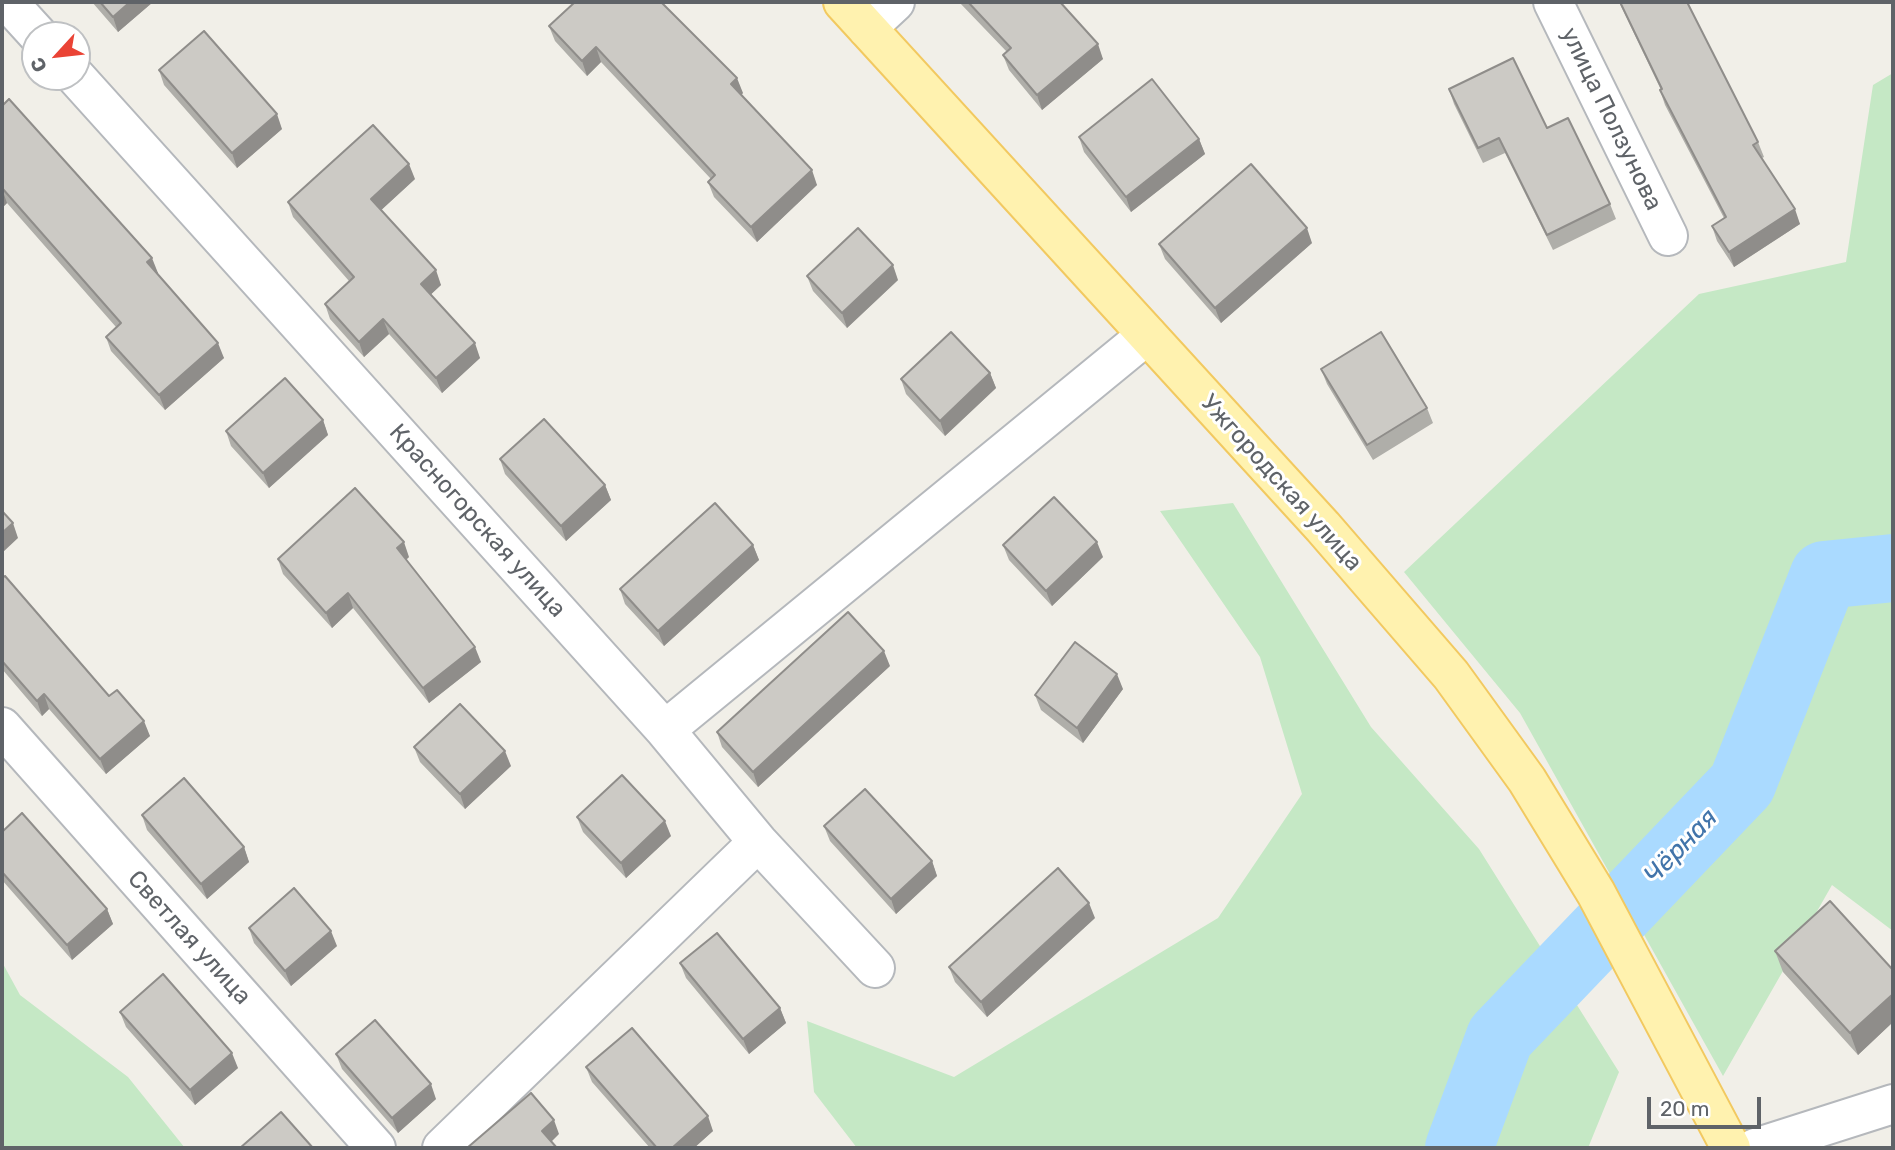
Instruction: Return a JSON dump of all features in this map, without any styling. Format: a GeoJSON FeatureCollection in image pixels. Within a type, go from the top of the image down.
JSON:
{"type":"FeatureCollection","features":[{"type":"Feature","properties":{"kind":"main road","name":"Ужгородская улица"},"geometry":{"type":"LineString","coordinates":[[855,15],[1323,527],[1451,675],[1527,780],[1595,893],[1660,1009],[1731,1148]]}},
{"type":"Feature","properties":{"kind":"street"},"geometry":{"type":"LineString","coordinates":[[8,2],[25,21]]}},
{"type":"Feature","properties":{"kind":"street"},"geometry":{"type":"LineString","coordinates":[[855,15],[895,2]]}},
{"type":"Feature","properties":{"kind":"street","name":"улица Ползунова"},"geometry":{"type":"LineString","coordinates":[[1553,2],[1668,236]]}},
{"type":"Feature","properties":{"kind":"street","name":"Красногорская улица"},"geometry":{"type":"LineString","coordinates":[[89,91],[665,730],[758,842],[875,968]]}},
{"type":"Feature","properties":{"kind":"street"},"geometry":{"type":"LineString","coordinates":[[665,730],[1147,335]]}},
{"type":"Feature","properties":{"kind":"street","name":"Светлая улица"},"geometry":{"type":"LineString","coordinates":[[2,727],[376,1148]]}},
{"type":"Feature","properties":{"kind":"street"},"geometry":{"type":"LineString","coordinates":[[442,1148],[758,842]]}},
{"type":"Feature","properties":{"kind":"street"},"geometry":{"type":"LineString","coordinates":[[1755,1148],[1893,1104]]}},
{"type":"Feature","properties":{"kind":"green space"},"geometry":{"type":"Polygon","coordinates":[[[1893,73],[1893,931],[1832,885],[1723,1076],[1520,713],[1404,572],[1699,294],[1846,262],[1873,85],[1893,73]]]}},
{"type":"Feature","properties":{"kind":"green space"},"geometry":{"type":"Polygon","coordinates":[[[1233,503],[1371,727],[1479,849],[1619,1072],[1588,1148],[857,1148],[814,1092],[807,1021],[954,1077],[1218,918],[1302,794],[1260,657],[1160,511],[1233,503]]]}},
{"type":"Feature","properties":{"kind":"green space"},"geometry":{"type":"Polygon","coordinates":[[[2,962],[20,995],[128,1077],[185,1148],[2,1148],[2,962]]]}},
{"type":"Feature","properties":{"kind":"building"},"geometry":{"type":"Polygon","coordinates":[[[100,2],[130,2],[113,17],[100,2]]]}},
{"type":"Feature","properties":{"kind":"building"},"geometry":{"type":"Polygon","coordinates":[[[575,2],[661,2],[737,78],[731,84],[812,170],[751,227],[708,182],[715,175],[596,47],[582,61],[549,26],[575,2]]]}},
{"type":"Feature","properties":{"kind":"building"},"geometry":{"type":"Polygon","coordinates":[[[968,2],[1060,2],[1098,44],[1037,95],[1003,55],[1011,48],[968,2]]]}},
{"type":"Feature","properties":{"kind":"building"},"geometry":{"type":"Polygon","coordinates":[[[1620,2],[1687,2],[1758,142],[1753,145],[1795,209],[1729,252],[1712,226],[1726,217],[1660,90],[1662,89],[1620,2]]]}},
{"type":"Feature","properties":{"kind":"building"},"geometry":{"type":"Polygon","coordinates":[[[204,31],[277,114],[232,153],[159,70],[204,31]]]}},
{"type":"Feature","properties":{"kind":"building"},"geometry":{"type":"Polygon","coordinates":[[[1513,58],[1547,128],[1568,118],[1610,204],[1547,235],[1499,138],[1478,148],[1449,89],[1513,58]]]}},
{"type":"Feature","properties":{"kind":"building"},"geometry":{"type":"Polygon","coordinates":[[[1152,79],[1199,139],[1126,197],[1079,137],[1152,79]]]}},
{"type":"Feature","properties":{"kind":"building"},"geometry":{"type":"Polygon","coordinates":[[[9,99],[152,258],[147,262],[218,343],[159,395],[106,337],[121,323],[2,188],[2,106],[9,99]]]}},
{"type":"Feature","properties":{"kind":"building"},"geometry":{"type":"Polygon","coordinates":[[[373,125],[409,164],[371,199],[436,270],[421,284],[475,343],[436,378],[383,319],[359,342],[325,304],[354,277],[288,202],[373,125]]]}},
{"type":"Feature","properties":{"kind":"building"},"geometry":{"type":"Polygon","coordinates":[[[1251,164],[1307,228],[1215,308],[1159,244],[1251,164]]]}},
{"type":"Feature","properties":{"kind":"building"},"geometry":{"type":"Polygon","coordinates":[[[858,228],[893,265],[842,313],[807,276],[858,228]]]}},
{"type":"Feature","properties":{"kind":"building"},"geometry":{"type":"Polygon","coordinates":[[[951,332],[990,373],[940,421],[901,379],[951,332]]]}},
{"type":"Feature","properties":{"kind":"building"},"geometry":{"type":"Polygon","coordinates":[[[1381,332],[1427,408],[1367,445],[1321,369],[1381,332]]]}},
{"type":"Feature","properties":{"kind":"building"},"geometry":{"type":"Polygon","coordinates":[[[285,378],[323,420],[263,473],[226,431],[285,378]]]}},
{"type":"Feature","properties":{"kind":"building"},"geometry":{"type":"Polygon","coordinates":[[[544,419],[605,485],[561,526],[500,459],[544,419]]]}},
{"type":"Feature","properties":{"kind":"building"},"geometry":{"type":"Polygon","coordinates":[[[355,488],[404,542],[397,548],[475,647],[423,688],[348,593],[326,613],[278,559],[355,488]]]}},
{"type":"Feature","properties":{"kind":"building"},"geometry":{"type":"Polygon","coordinates":[[[1054,497],[1097,542],[1046,591],[1003,545],[1054,497]]]}},
{"type":"Feature","properties":{"kind":"building"},"geometry":{"type":"Polygon","coordinates":[[[715,503],[753,545],[658,631],[620,589],[715,503]]]}},
{"type":"Feature","properties":{"kind":"building"},"geometry":{"type":"Polygon","coordinates":[[[2,511],[13,523],[2,533],[2,511]]]}},
{"type":"Feature","properties":{"kind":"building"},"geometry":{"type":"Polygon","coordinates":[[[5,576],[109,696],[117,690],[144,721],[100,759],[44,694],[37,701],[2,661],[2,578],[5,576]]]}},
{"type":"Feature","properties":{"kind":"building"},"geometry":{"type":"Polygon","coordinates":[[[848,612],[884,651],[753,772],[717,732],[848,612]]]}},
{"type":"Feature","properties":{"kind":"building"},"geometry":{"type":"Polygon","coordinates":[[[1075,642],[1117,674],[1077,728],[1035,695],[1075,642]]]}},
{"type":"Feature","properties":{"kind":"building"},"geometry":{"type":"Polygon","coordinates":[[[460,704],[505,751],[460,794],[414,747],[460,704]]]}},
{"type":"Feature","properties":{"kind":"building"},"geometry":{"type":"Polygon","coordinates":[[[622,775],[665,821],[621,863],[577,817],[622,775]]]}},
{"type":"Feature","properties":{"kind":"building"},"geometry":{"type":"Polygon","coordinates":[[[184,778],[244,847],[201,884],[142,815],[184,778]]]}},
{"type":"Feature","properties":{"kind":"building"},"geometry":{"type":"Polygon","coordinates":[[[865,789],[932,861],[891,899],[824,826],[865,789]]]}},
{"type":"Feature","properties":{"kind":"building"},"geometry":{"type":"Polygon","coordinates":[[[22,813],[107,909],[67,945],[2,872],[2,832],[22,813]]]}},
{"type":"Feature","properties":{"kind":"building"},"geometry":{"type":"Polygon","coordinates":[[[1058,868],[1089,903],[981,1002],[949,967],[1058,868]]]}},
{"type":"Feature","properties":{"kind":"building"},"geometry":{"type":"Polygon","coordinates":[[[294,888],[331,931],[285,971],[249,928],[294,888]]]}},
{"type":"Feature","properties":{"kind":"building"},"geometry":{"type":"Polygon","coordinates":[[[1830,901],[1893,970],[1893,994],[1850,1033],[1775,951],[1830,901]]]}},
{"type":"Feature","properties":{"kind":"building"},"geometry":{"type":"Polygon","coordinates":[[[717,933],[780,1008],[743,1039],[680,963],[717,933]]]}},
{"type":"Feature","properties":{"kind":"building"},"geometry":{"type":"Polygon","coordinates":[[[163,974],[232,1053],[190,1090],[120,1012],[163,974]]]}},
{"type":"Feature","properties":{"kind":"building"},"geometry":{"type":"Polygon","coordinates":[[[375,1020],[431,1084],[392,1118],[336,1054],[375,1020]]]}},
{"type":"Feature","properties":{"kind":"building"},"geometry":{"type":"Polygon","coordinates":[[[632,1028],[708,1116],[672,1148],[657,1148],[586,1067],[632,1028]]]}},
{"type":"Feature","properties":{"kind":"building"},"geometry":{"type":"Polygon","coordinates":[[[531,1093],[554,1120],[542,1131],[557,1148],[467,1148],[531,1093]]]}},
{"type":"Feature","properties":{"kind":"building"},"geometry":{"type":"Polygon","coordinates":[[[281,1112],[313,1148],[240,1148],[281,1112]]]}},
{"type":"Feature","properties":{"kind":"waterway","name":"Чёрная"},"geometry":{"type":"LineString","coordinates":[[1459,1148],[1500,1037],[1742,784],[1824,575],[1893,568]]}}]}
